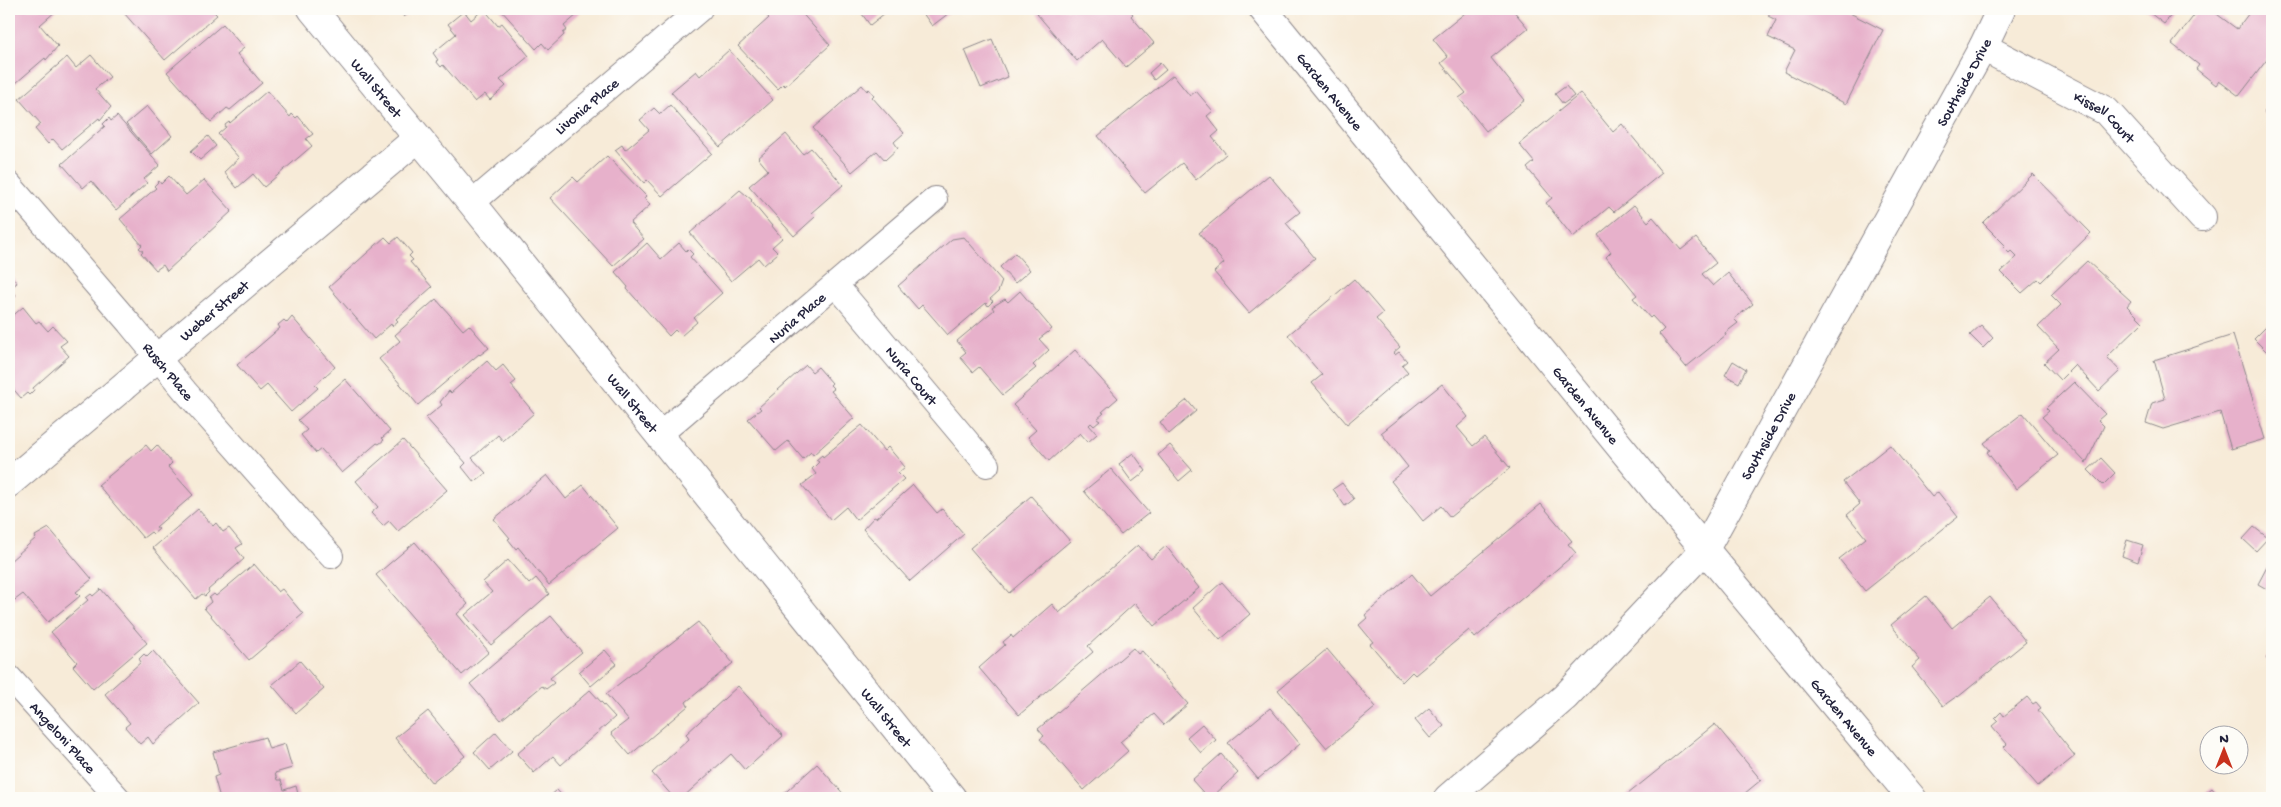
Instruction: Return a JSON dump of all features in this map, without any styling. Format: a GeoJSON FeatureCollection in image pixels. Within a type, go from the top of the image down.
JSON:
{"type":"FeatureCollection","features":[{"type":"Feature","properties":{"kind":"street","name":"Wall Street"},"geometry":{"type":"LineString","coordinates":[[312,9],[952,798]]}},
{"type":"Feature","properties":{"kind":"street","name":"Garden Avenue"},"geometry":{"type":"LineString","coordinates":[[1263,9],[1705,549],[1912,798]]}},
{"type":"Feature","properties":{"kind":"street","name":"Southside Drive"},"geometry":{"type":"LineString","coordinates":[[1448,798],[1565,697],[1705,549],[1983,47],[2001,9]]}},
{"type":"Feature","properties":{"kind":"street","name":"Kissell Court"},"geometry":{"type":"LineString","coordinates":[[1983,47],[2106,111],[2202,217]]}},
{"type":"Feature","properties":{"kind":"street","name":"Weber Street"},"geometry":{"type":"LineString","coordinates":[[9,483],[418,138]]}},
{"type":"Feature","properties":{"kind":"lane","name":"Livonia Place"},"geometry":{"type":"LineString","coordinates":[[472,204],[700,9]]}},
{"type":"Feature","properties":{"kind":"lane","name":"Rusch Place"},"geometry":{"type":"LineString","coordinates":[[9,184],[185,391],[331,556]]}},
{"type":"Feature","properties":{"kind":"lane","name":"Nuria Place"},"geometry":{"type":"LineString","coordinates":[[659,435],[935,199]]}},
{"type":"Feature","properties":{"kind":"lane","name":"Nuria Court"},"geometry":{"type":"LineString","coordinates":[[836,285],[987,465]]}},
{"type":"Feature","properties":{"kind":"lane","name":"Angeloni Place"},"geometry":{"type":"LineString","coordinates":[[9,678],[118,798]]}},
{"type":"Feature","properties":{"kind":"building"},"geometry":{"type":"Polygon","coordinates":[[[9,9],[56,9],[40,25],[58,46],[46,60],[45,58],[9,89],[9,9]]]}},
{"type":"Feature","properties":{"kind":"building"},"geometry":{"type":"Polygon","coordinates":[[[129,9],[211,9],[217,15],[165,60],[124,13],[129,9]]]}},
{"type":"Feature","properties":{"kind":"building"},"geometry":{"type":"Polygon","coordinates":[[[397,9],[414,9],[404,17],[397,9]]]}},
{"type":"Feature","properties":{"kind":"building"},"geometry":{"type":"Polygon","coordinates":[[[484,9],[498,26],[502,23],[529,56],[500,80],[506,86],[490,100],[485,94],[475,102],[443,65],[441,67],[433,53],[456,34],[448,24],[464,11],[471,20],[484,9]]]}},
{"type":"Feature","properties":{"kind":"building"},"geometry":{"type":"Polygon","coordinates":[[[500,9],[584,9],[564,26],[567,30],[563,33],[564,35],[548,50],[542,43],[536,49],[500,9]]]}},
{"type":"Feature","properties":{"kind":"building"},"geometry":{"type":"Polygon","coordinates":[[[771,9],[798,9],[830,45],[785,86],[783,84],[778,89],[738,46],[769,18],[765,14],[771,9]]]}},
{"type":"Feature","properties":{"kind":"building"},"geometry":{"type":"Polygon","coordinates":[[[869,9],[890,9],[870,25],[862,14],[869,9]]]}},
{"type":"Feature","properties":{"kind":"building"},"geometry":{"type":"Polygon","coordinates":[[[920,9],[949,9],[947,10],[949,13],[932,26],[920,9]]]}},
{"type":"Feature","properties":{"kind":"building"},"geometry":{"type":"Polygon","coordinates":[[[1043,9],[1128,9],[1133,14],[1131,16],[1154,43],[1126,67],[1102,39],[1077,61],[1037,14],[1043,9]]]}},
{"type":"Feature","properties":{"kind":"building"},"geometry":{"type":"Polygon","coordinates":[[[1470,9],[1512,9],[1528,28],[1491,58],[1525,100],[1486,131],[1459,98],[1466,93],[1441,63],[1448,57],[1433,39],[1470,9]]]}},
{"type":"Feature","properties":{"kind":"building"},"geometry":{"type":"Polygon","coordinates":[[[1772,9],[1842,9],[1883,30],[1846,104],[1784,72],[1795,50],[1768,37],[1776,20],[1768,16],[1772,9]]]}},
{"type":"Feature","properties":{"kind":"building"},"geometry":{"type":"Polygon","coordinates":[[[2145,9],[2176,9],[2164,24],[2145,9]]]}},
{"type":"Feature","properties":{"kind":"building"},"geometry":{"type":"Polygon","coordinates":[[[2199,9],[2210,9],[2237,29],[2252,9],[2272,11],[2272,59],[2269,57],[2239,96],[2219,81],[2216,85],[2196,69],[2199,65],[2172,44],[2199,9]]]}},
{"type":"Feature","properties":{"kind":"building"},"geometry":{"type":"Polygon","coordinates":[[[223,24],[244,48],[237,54],[262,83],[230,110],[227,108],[211,122],[167,72],[223,24]]]}},
{"type":"Feature","properties":{"kind":"building"},"geometry":{"type":"Polygon","coordinates":[[[992,39],[1008,77],[981,88],[965,50],[992,39]]]}},
{"type":"Feature","properties":{"kind":"building"},"geometry":{"type":"Polygon","coordinates":[[[729,50],[773,100],[720,147],[671,92],[696,71],[700,76],[729,50]]]}},
{"type":"Feature","properties":{"kind":"building"},"geometry":{"type":"Polygon","coordinates":[[[91,55],[110,77],[95,89],[111,107],[100,120],[99,118],[62,149],[53,139],[48,144],[35,129],[41,124],[19,99],[67,57],[76,68],[91,55]]]}},
{"type":"Feature","properties":{"kind":"building"},"geometry":{"type":"Polygon","coordinates":[[[1160,63],[1166,70],[1154,80],[1149,73],[1160,63]]]}},
{"type":"Feature","properties":{"kind":"building"},"geometry":{"type":"Polygon","coordinates":[[[1173,75],[1190,96],[1196,91],[1213,111],[1207,116],[1219,131],[1212,137],[1226,154],[1196,180],[1182,163],[1145,193],[1098,136],[1173,75]]]}},
{"type":"Feature","properties":{"kind":"building"},"geometry":{"type":"Polygon","coordinates":[[[862,85],[867,91],[869,89],[874,95],[872,97],[904,133],[894,142],[898,148],[885,160],[877,151],[852,172],[813,128],[862,85]]]}},
{"type":"Feature","properties":{"kind":"building"},"geometry":{"type":"Polygon","coordinates":[[[1566,86],[1574,96],[1563,104],[1555,94],[1566,86]]]}},
{"type":"Feature","properties":{"kind":"building"},"geometry":{"type":"Polygon","coordinates":[[[267,91],[290,117],[292,114],[296,118],[298,116],[313,134],[306,139],[312,146],[264,187],[253,174],[237,188],[224,172],[239,158],[218,134],[226,127],[225,125],[230,123],[267,91]]]}},
{"type":"Feature","properties":{"kind":"building"},"geometry":{"type":"Polygon","coordinates":[[[1581,93],[1613,132],[1622,124],[1662,173],[1614,212],[1609,207],[1573,237],[1546,203],[1552,198],[1527,168],[1534,162],[1519,144],[1581,93]]]}},
{"type":"Feature","properties":{"kind":"building"},"geometry":{"type":"Polygon","coordinates":[[[670,105],[712,153],[662,196],[647,180],[644,183],[615,150],[622,145],[625,150],[649,130],[640,120],[654,108],[660,114],[670,105]]]}},
{"type":"Feature","properties":{"kind":"building"},"geometry":{"type":"Polygon","coordinates":[[[2272,105],[2272,122],[2264,112],[2272,105]]]}},
{"type":"Feature","properties":{"kind":"building"},"geometry":{"type":"Polygon","coordinates":[[[147,106],[172,136],[152,154],[126,124],[147,106]]]}},
{"type":"Feature","properties":{"kind":"building"},"geometry":{"type":"Polygon","coordinates":[[[117,116],[160,165],[144,179],[147,183],[116,210],[91,181],[83,188],[62,164],[105,126],[103,124],[109,118],[111,121],[117,116]]]}},
{"type":"Feature","properties":{"kind":"building"},"geometry":{"type":"Polygon","coordinates":[[[786,134],[803,154],[811,148],[843,185],[811,213],[815,217],[794,236],[749,186],[768,170],[758,158],[786,134]]]}},
{"type":"Feature","properties":{"kind":"building"},"geometry":{"type":"Polygon","coordinates":[[[208,136],[216,146],[200,160],[191,151],[208,136]]]}},
{"type":"Feature","properties":{"kind":"building"},"geometry":{"type":"Polygon","coordinates":[[[607,156],[646,196],[644,198],[650,205],[630,223],[644,239],[613,266],[550,198],[573,177],[578,182],[607,156]]]}},
{"type":"Feature","properties":{"kind":"building"},"geometry":{"type":"Polygon","coordinates":[[[2033,174],[2091,233],[2041,282],[2038,279],[2022,293],[2001,272],[2017,257],[2003,247],[2005,245],[1983,223],[2033,174]]]}},
{"type":"Feature","properties":{"kind":"building"},"geometry":{"type":"Polygon","coordinates":[[[1269,175],[1300,212],[1286,223],[1315,258],[1249,313],[1214,272],[1224,263],[1199,233],[1269,175]]]}},
{"type":"Feature","properties":{"kind":"building"},"geometry":{"type":"Polygon","coordinates":[[[169,176],[186,195],[204,180],[232,211],[167,271],[163,265],[156,270],[141,253],[143,251],[139,248],[142,245],[120,219],[156,188],[154,186],[159,181],[161,184],[169,176]]]}},
{"type":"Feature","properties":{"kind":"building"},"geometry":{"type":"Polygon","coordinates":[[[740,190],[752,200],[782,238],[772,247],[778,253],[764,265],[758,258],[731,281],[690,233],[740,190]]]}},
{"type":"Feature","properties":{"kind":"building"},"geometry":{"type":"Polygon","coordinates":[[[1634,205],[1648,222],[1653,217],[1681,250],[1696,238],[1716,263],[1702,274],[1713,286],[1728,273],[1753,304],[1734,319],[1738,323],[1725,333],[1726,335],[1686,367],[1659,334],[1664,329],[1652,316],[1650,318],[1633,298],[1637,295],[1606,257],[1611,252],[1598,235],[1634,205]]]}},
{"type":"Feature","properties":{"kind":"building"},"geometry":{"type":"Polygon","coordinates":[[[385,237],[391,243],[398,237],[412,253],[409,256],[413,260],[410,262],[432,287],[396,319],[398,321],[392,326],[391,324],[374,339],[329,287],[385,237]]]}},
{"type":"Feature","properties":{"kind":"building"},"geometry":{"type":"Polygon","coordinates":[[[964,237],[1002,281],[998,292],[990,299],[993,301],[988,306],[986,303],[948,335],[922,305],[918,309],[898,286],[952,239],[964,237]]]}},
{"type":"Feature","properties":{"kind":"building"},"geometry":{"type":"Polygon","coordinates":[[[647,243],[661,259],[679,243],[686,251],[688,249],[693,254],[690,257],[722,293],[694,318],[697,322],[681,336],[675,330],[669,336],[627,289],[628,287],[615,272],[647,243]]]}},
{"type":"Feature","properties":{"kind":"building"},"geometry":{"type":"Polygon","coordinates":[[[1015,253],[1030,270],[1015,283],[1000,267],[1015,253]]]}},
{"type":"Feature","properties":{"kind":"building"},"geometry":{"type":"Polygon","coordinates":[[[2087,261],[2131,301],[2127,306],[2143,322],[2107,357],[2120,371],[2099,391],[2075,365],[2060,380],[2044,363],[2059,349],[2038,327],[2061,305],[2051,295],[2087,261]]]}},
{"type":"Feature","properties":{"kind":"building"},"geometry":{"type":"Polygon","coordinates":[[[9,273],[17,283],[10,288],[16,295],[9,301],[9,273]]]}},
{"type":"Feature","properties":{"kind":"building"},"geometry":{"type":"Polygon","coordinates":[[[1354,279],[1383,313],[1376,319],[1400,347],[1393,353],[1395,355],[1399,352],[1407,361],[1402,365],[1408,372],[1347,424],[1312,383],[1322,375],[1288,335],[1354,279]]]}},
{"type":"Feature","properties":{"kind":"building"},"geometry":{"type":"Polygon","coordinates":[[[1020,291],[1052,329],[1039,339],[1049,350],[1033,365],[1036,368],[1003,395],[979,367],[973,372],[960,357],[966,352],[957,341],[994,310],[992,307],[1005,299],[1008,302],[1020,291]]]}},
{"type":"Feature","properties":{"kind":"building"},"geometry":{"type":"Polygon","coordinates":[[[436,299],[463,330],[469,325],[489,348],[479,354],[418,405],[379,359],[400,341],[395,335],[436,299]]]}},
{"type":"Feature","properties":{"kind":"building"},"geometry":{"type":"Polygon","coordinates":[[[23,307],[36,323],[39,321],[48,331],[53,326],[67,341],[60,346],[69,356],[33,388],[34,390],[29,395],[27,393],[21,398],[9,384],[9,319],[23,307]]]}},
{"type":"Feature","properties":{"kind":"building"},"geometry":{"type":"Polygon","coordinates":[[[292,317],[335,367],[315,385],[318,388],[291,412],[267,385],[260,391],[237,365],[280,328],[278,325],[284,320],[287,323],[292,317]]]}},
{"type":"Feature","properties":{"kind":"building"},"geometry":{"type":"Polygon","coordinates":[[[2272,321],[2272,357],[2254,339],[2272,321]]]}},
{"type":"Feature","properties":{"kind":"building"},"geometry":{"type":"Polygon","coordinates":[[[1981,325],[1993,338],[1983,348],[1970,335],[1981,325]]]}},
{"type":"Feature","properties":{"kind":"building"},"geometry":{"type":"Polygon","coordinates":[[[2233,335],[2265,439],[2231,449],[2220,412],[2163,429],[2146,423],[2152,403],[2165,399],[2154,360],[2233,335]]]}},
{"type":"Feature","properties":{"kind":"building"},"geometry":{"type":"Polygon","coordinates":[[[1075,350],[1118,398],[1102,412],[1104,413],[1097,419],[1100,421],[1094,426],[1091,423],[1089,425],[1097,434],[1088,442],[1080,433],[1049,461],[1028,437],[1036,430],[1013,405],[1075,350]]]}},
{"type":"Feature","properties":{"kind":"building"},"geometry":{"type":"Polygon","coordinates":[[[487,361],[496,371],[503,365],[516,381],[511,385],[534,413],[503,441],[498,435],[472,458],[486,473],[474,482],[462,467],[466,463],[426,418],[442,405],[440,402],[449,391],[451,393],[487,361]]]}},
{"type":"Feature","properties":{"kind":"building"},"geometry":{"type":"Polygon","coordinates":[[[1733,361],[1746,369],[1739,383],[1725,375],[1733,361]]]}},
{"type":"Feature","properties":{"kind":"building"},"geometry":{"type":"Polygon","coordinates":[[[806,365],[812,372],[818,367],[832,383],[830,385],[834,389],[831,391],[854,418],[813,455],[811,452],[803,459],[788,441],[776,451],[748,419],[761,409],[759,407],[806,365]]]}},
{"type":"Feature","properties":{"kind":"building"},"geometry":{"type":"Polygon","coordinates":[[[345,379],[390,431],[382,438],[384,440],[379,444],[377,443],[342,473],[321,449],[316,453],[301,435],[307,430],[298,420],[345,379]]]}},
{"type":"Feature","properties":{"kind":"building"},"geometry":{"type":"Polygon","coordinates":[[[2074,382],[2105,414],[2098,420],[2104,426],[2086,463],[2042,417],[2049,411],[2046,408],[2074,382]]]}},
{"type":"Feature","properties":{"kind":"building"},"geometry":{"type":"Polygon","coordinates":[[[1442,384],[1468,417],[1457,427],[1473,446],[1484,437],[1510,468],[1450,517],[1441,506],[1423,521],[1391,481],[1408,467],[1381,433],[1442,384]]]}},
{"type":"Feature","properties":{"kind":"building"},"geometry":{"type":"Polygon","coordinates":[[[1187,400],[1196,411],[1169,434],[1160,422],[1187,400]]]}},
{"type":"Feature","properties":{"kind":"building"},"geometry":{"type":"Polygon","coordinates":[[[2023,413],[2058,455],[2016,489],[1987,452],[1990,450],[1984,443],[2023,413]]]}},
{"type":"Feature","properties":{"kind":"building"},"geometry":{"type":"Polygon","coordinates":[[[862,425],[884,451],[888,447],[905,467],[898,473],[904,479],[856,520],[846,507],[831,520],[802,485],[816,474],[812,469],[819,462],[816,460],[822,455],[823,457],[862,425]]]}},
{"type":"Feature","properties":{"kind":"building"},"geometry":{"type":"Polygon","coordinates":[[[403,440],[447,490],[398,531],[389,521],[383,526],[371,513],[378,507],[356,481],[403,440]]]}},
{"type":"Feature","properties":{"kind":"building"},"geometry":{"type":"Polygon","coordinates":[[[146,445],[151,451],[157,445],[172,463],[168,467],[193,495],[156,527],[159,529],[143,538],[98,485],[146,445]]]}},
{"type":"Feature","properties":{"kind":"building"},"geometry":{"type":"Polygon","coordinates":[[[1170,445],[1192,470],[1179,481],[1158,455],[1170,445]]]}},
{"type":"Feature","properties":{"kind":"building"},"geometry":{"type":"Polygon","coordinates":[[[1890,445],[1932,497],[1938,492],[1958,517],[1865,591],[1839,559],[1866,538],[1847,515],[1860,504],[1843,482],[1890,445]]]}},
{"type":"Feature","properties":{"kind":"building"},"geometry":{"type":"Polygon","coordinates":[[[1133,453],[1146,471],[1132,482],[1119,464],[1133,453]]]}},
{"type":"Feature","properties":{"kind":"building"},"geometry":{"type":"Polygon","coordinates":[[[2101,458],[2115,473],[2103,485],[2088,470],[2101,458]]]}},
{"type":"Feature","properties":{"kind":"building"},"geometry":{"type":"Polygon","coordinates":[[[1111,469],[1149,513],[1121,535],[1084,491],[1111,469]]]}},
{"type":"Feature","properties":{"kind":"building"},"geometry":{"type":"Polygon","coordinates":[[[547,475],[566,499],[583,485],[618,528],[549,585],[518,547],[516,549],[508,539],[510,538],[494,519],[547,475]]]}},
{"type":"Feature","properties":{"kind":"building"},"geometry":{"type":"Polygon","coordinates":[[[1342,483],[1354,499],[1345,506],[1333,489],[1342,483]]]}},
{"type":"Feature","properties":{"kind":"building"},"geometry":{"type":"Polygon","coordinates":[[[913,485],[937,513],[942,509],[964,534],[910,581],[863,529],[874,517],[876,518],[913,485]]]}},
{"type":"Feature","properties":{"kind":"building"},"geometry":{"type":"Polygon","coordinates":[[[1031,496],[1070,541],[1009,593],[970,548],[1031,496]]]}},
{"type":"Feature","properties":{"kind":"building"},"geometry":{"type":"Polygon","coordinates":[[[1541,504],[1572,541],[1568,544],[1576,553],[1475,638],[1469,630],[1415,675],[1412,672],[1402,682],[1370,644],[1373,642],[1359,625],[1367,618],[1365,615],[1412,574],[1430,596],[1541,504]]]}},
{"type":"Feature","properties":{"kind":"building"},"geometry":{"type":"Polygon","coordinates":[[[198,509],[213,526],[216,523],[223,532],[229,528],[242,544],[236,548],[244,559],[208,590],[209,592],[205,596],[202,594],[196,599],[153,548],[198,509]]]}},
{"type":"Feature","properties":{"kind":"building"},"geometry":{"type":"Polygon","coordinates":[[[2254,527],[2268,538],[2256,551],[2243,539],[2254,527]]]}},
{"type":"Feature","properties":{"kind":"building"},"geometry":{"type":"Polygon","coordinates":[[[49,528],[92,579],[76,592],[80,596],[48,622],[23,594],[15,600],[9,593],[9,562],[36,538],[35,536],[49,528]]]}},
{"type":"Feature","properties":{"kind":"building"},"geometry":{"type":"Polygon","coordinates":[[[2127,540],[2143,545],[2138,562],[2122,556],[2127,540]]]}},
{"type":"Feature","properties":{"kind":"building"},"geometry":{"type":"Polygon","coordinates":[[[415,542],[468,604],[457,614],[489,652],[462,675],[376,575],[415,542]]]}},
{"type":"Feature","properties":{"kind":"building"},"geometry":{"type":"Polygon","coordinates":[[[1138,545],[1151,559],[1166,546],[1199,588],[1154,626],[1135,603],[1088,646],[1093,652],[1019,715],[979,668],[1005,645],[1003,642],[1011,635],[1013,638],[1052,604],[1059,613],[1138,545]]]}},
{"type":"Feature","properties":{"kind":"building"},"geometry":{"type":"Polygon","coordinates":[[[508,560],[529,584],[536,578],[549,594],[491,645],[465,615],[492,592],[483,582],[508,560]]]}},
{"type":"Feature","properties":{"kind":"building"},"geometry":{"type":"Polygon","coordinates":[[[254,564],[278,592],[282,589],[303,614],[249,660],[204,608],[211,602],[209,598],[214,594],[216,596],[254,564]]]}},
{"type":"Feature","properties":{"kind":"building"},"geometry":{"type":"Polygon","coordinates":[[[2267,567],[2272,570],[2272,592],[2258,584],[2267,567]]]}},
{"type":"Feature","properties":{"kind":"building"},"geometry":{"type":"Polygon","coordinates":[[[1222,582],[1250,614],[1220,640],[1193,608],[1222,582]]]}},
{"type":"Feature","properties":{"kind":"building"},"geometry":{"type":"Polygon","coordinates":[[[101,589],[147,643],[93,689],[73,666],[77,662],[51,632],[88,600],[86,598],[91,594],[93,596],[101,589]]]}},
{"type":"Feature","properties":{"kind":"building"},"geometry":{"type":"Polygon","coordinates":[[[1926,596],[1952,628],[1990,597],[2026,642],[1958,697],[1943,706],[1912,667],[1920,660],[1891,625],[1926,596]]]}},
{"type":"Feature","properties":{"kind":"building"},"geometry":{"type":"Polygon","coordinates":[[[551,616],[582,652],[550,678],[554,683],[546,689],[542,686],[501,720],[470,684],[551,616]]]}},
{"type":"Feature","properties":{"kind":"building"},"geometry":{"type":"Polygon","coordinates":[[[698,622],[733,663],[686,702],[688,706],[630,755],[611,733],[628,720],[606,694],[698,622]]]}},
{"type":"Feature","properties":{"kind":"building"},"geometry":{"type":"Polygon","coordinates":[[[1133,648],[1138,654],[1142,651],[1188,704],[1164,725],[1154,714],[1120,742],[1128,751],[1084,790],[1040,739],[1044,736],[1038,729],[1133,648]]]}},
{"type":"Feature","properties":{"kind":"building"},"geometry":{"type":"Polygon","coordinates":[[[2272,648],[2272,666],[2266,658],[2272,648]]]}},
{"type":"Feature","properties":{"kind":"building"},"geometry":{"type":"Polygon","coordinates":[[[1327,649],[1376,707],[1327,748],[1278,690],[1327,649]]]}},
{"type":"Feature","properties":{"kind":"building"},"geometry":{"type":"Polygon","coordinates":[[[605,650],[617,664],[591,686],[579,672],[605,650]]]}},
{"type":"Feature","properties":{"kind":"building"},"geometry":{"type":"Polygon","coordinates":[[[153,651],[199,703],[153,744],[148,737],[140,744],[125,727],[130,723],[105,694],[141,662],[139,659],[144,654],[147,657],[153,651]]]}},
{"type":"Feature","properties":{"kind":"building"},"geometry":{"type":"Polygon","coordinates":[[[300,661],[324,689],[296,713],[272,685],[300,661]]]}},
{"type":"Feature","properties":{"kind":"building"},"geometry":{"type":"Polygon","coordinates":[[[738,686],[783,736],[745,770],[731,754],[682,798],[674,798],[652,773],[689,739],[686,734],[738,686]]]}},
{"type":"Feature","properties":{"kind":"building"},"geometry":{"type":"Polygon","coordinates":[[[590,690],[615,717],[561,765],[553,756],[534,773],[517,754],[590,690]]]}},
{"type":"Feature","properties":{"kind":"building"},"geometry":{"type":"Polygon","coordinates":[[[2027,697],[2033,704],[2036,702],[2041,708],[2038,710],[2075,756],[2038,786],[2004,747],[2007,744],[1992,726],[1998,721],[1995,718],[2001,712],[2004,716],[2027,697]]]}},
{"type":"Feature","properties":{"kind":"building"},"geometry":{"type":"Polygon","coordinates":[[[1270,708],[1300,744],[1258,779],[1228,743],[1270,708]]]}},
{"type":"Feature","properties":{"kind":"building"},"geometry":{"type":"Polygon","coordinates":[[[1429,708],[1444,726],[1430,738],[1415,720],[1429,708]]]}},
{"type":"Feature","properties":{"kind":"building"},"geometry":{"type":"Polygon","coordinates":[[[428,711],[465,756],[432,783],[395,738],[428,711]]]}},
{"type":"Feature","properties":{"kind":"building"},"geometry":{"type":"Polygon","coordinates":[[[1202,724],[1216,740],[1201,753],[1187,737],[1202,724]]]}},
{"type":"Feature","properties":{"kind":"building"},"geometry":{"type":"Polygon","coordinates":[[[1715,724],[1761,780],[1739,798],[1623,798],[1715,724]]]}},
{"type":"Feature","properties":{"kind":"building"},"geometry":{"type":"Polygon","coordinates":[[[496,732],[512,751],[490,770],[474,752],[496,732]]]}},
{"type":"Feature","properties":{"kind":"building"},"geometry":{"type":"Polygon","coordinates":[[[265,737],[269,749],[285,744],[292,768],[275,773],[277,780],[281,780],[284,790],[296,786],[299,798],[220,798],[214,777],[219,775],[213,752],[265,737]]]}},
{"type":"Feature","properties":{"kind":"building"},"geometry":{"type":"Polygon","coordinates":[[[1221,754],[1238,773],[1211,798],[1208,798],[1192,780],[1221,754]]]}},
{"type":"Feature","properties":{"kind":"building"},"geometry":{"type":"Polygon","coordinates":[[[817,764],[847,798],[779,798],[817,764]]]}},
{"type":"Feature","properties":{"kind":"building"},"geometry":{"type":"Polygon","coordinates":[[[2212,788],[2220,798],[2200,798],[2212,788]]]}},
{"type":"Feature","properties":{"kind":"building"},"geometry":{"type":"Polygon","coordinates":[[[9,789],[16,798],[9,798],[9,789]]]}},
{"type":"Feature","properties":{"kind":"building"},"geometry":{"type":"Polygon","coordinates":[[[557,790],[564,798],[548,798],[557,790]]]}}]}
